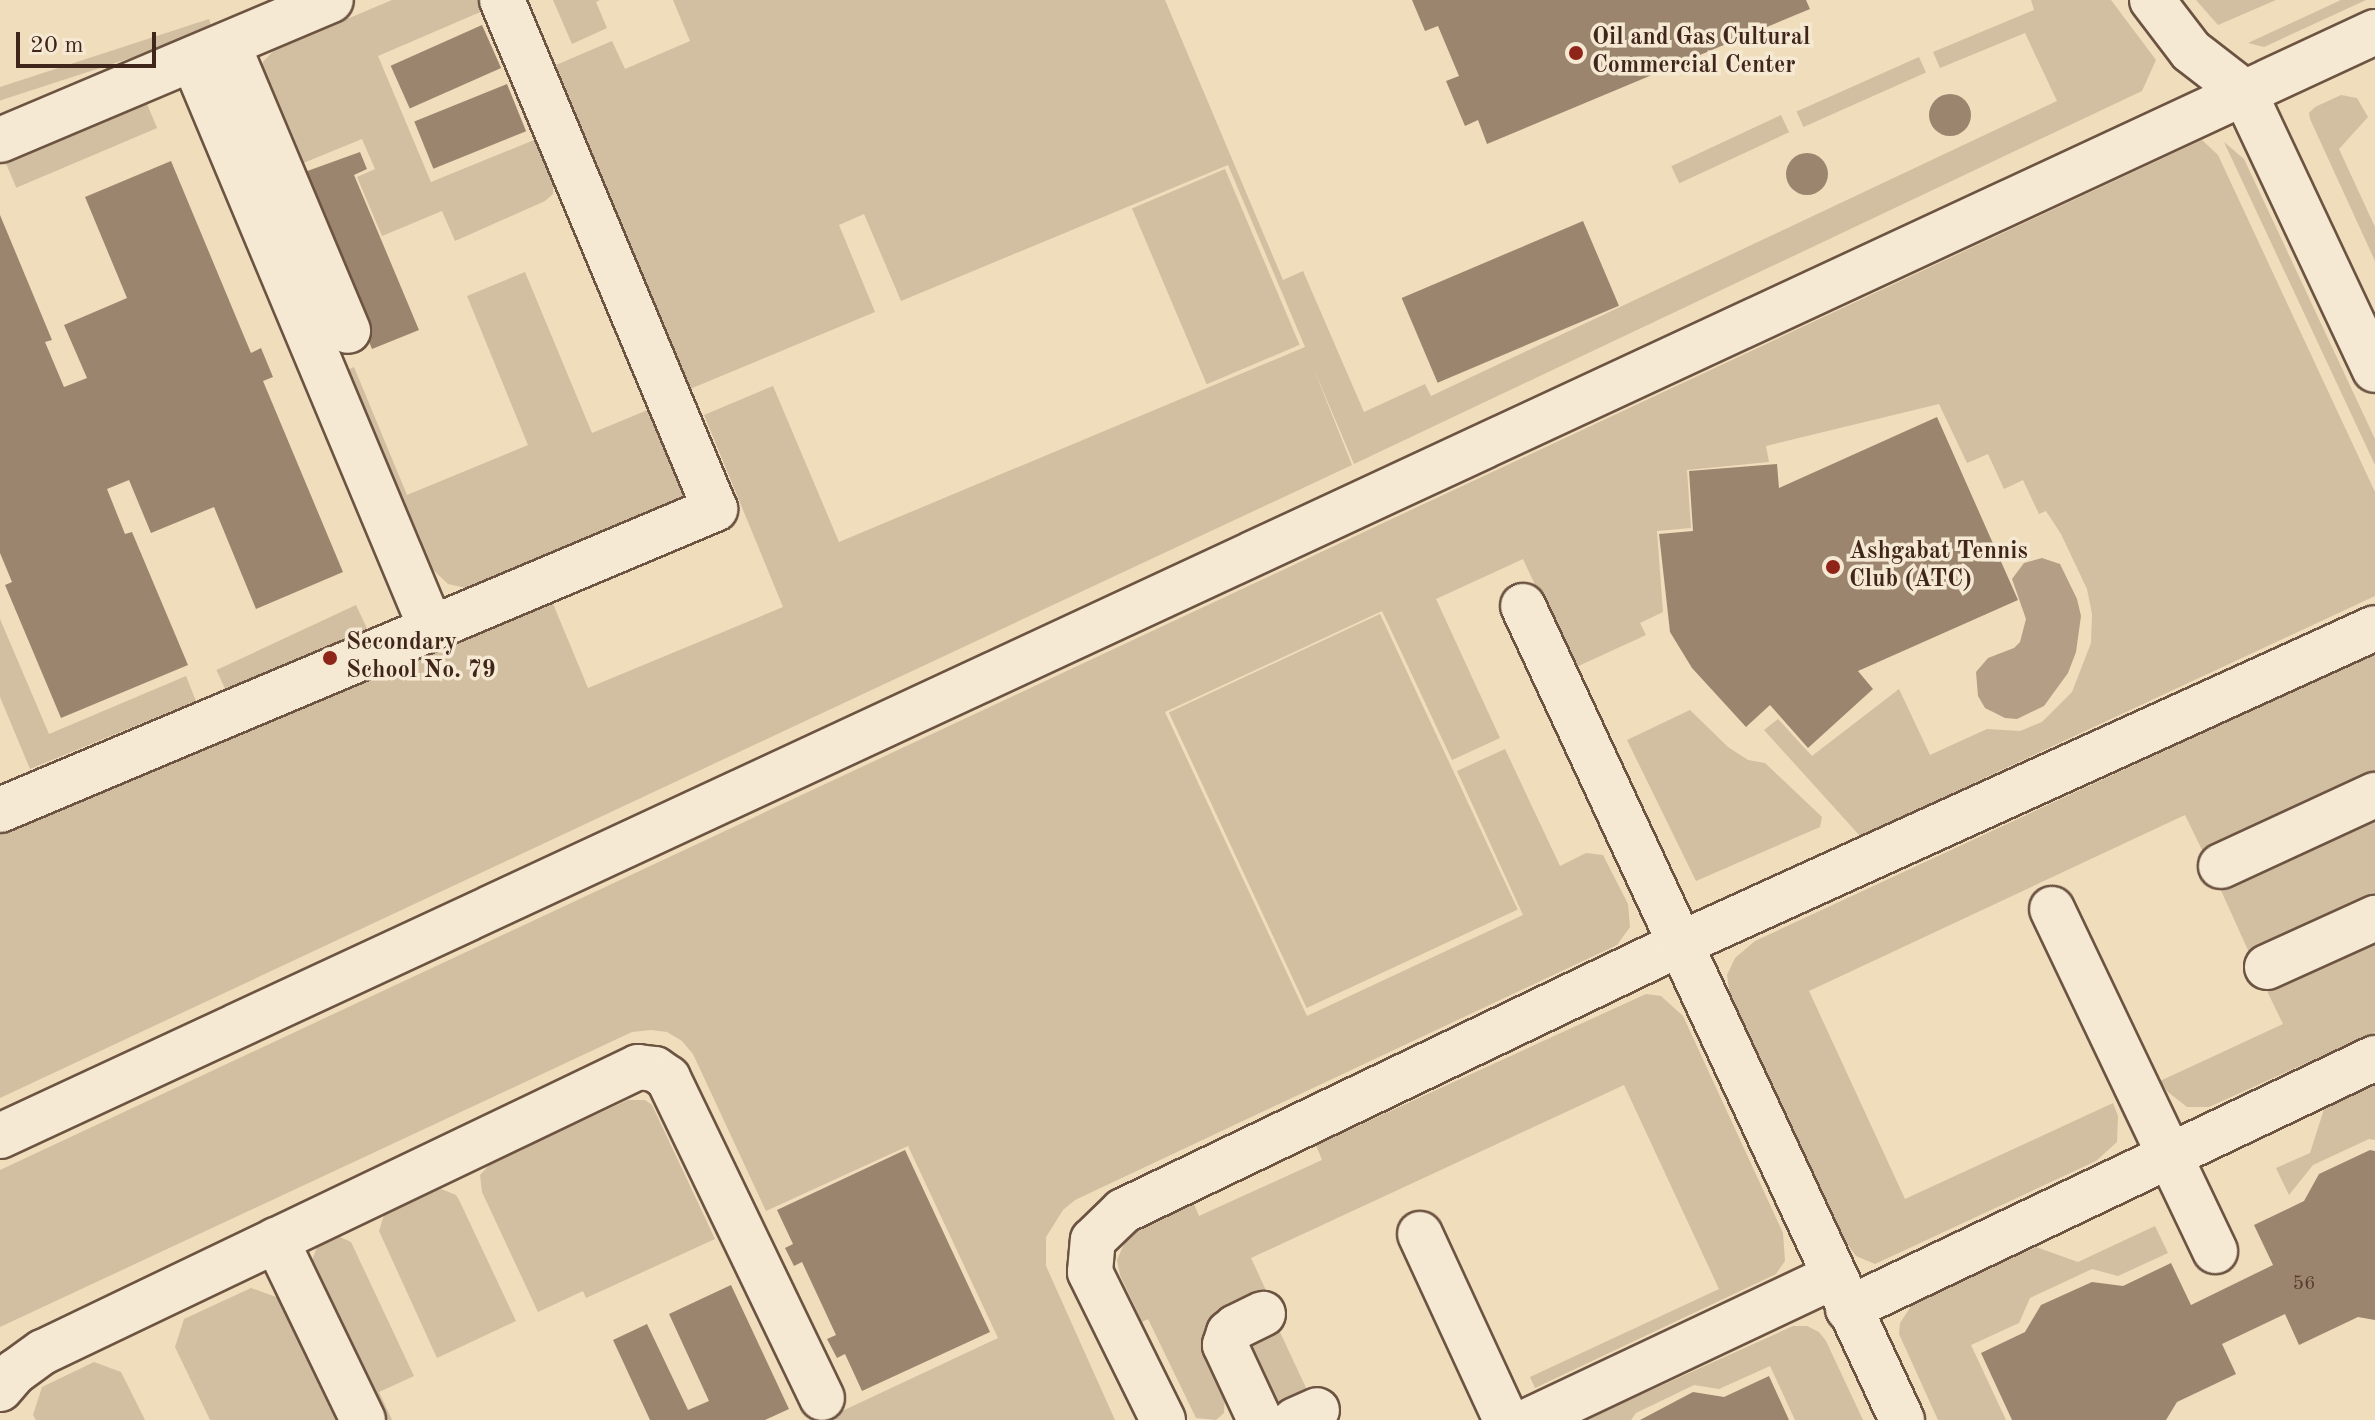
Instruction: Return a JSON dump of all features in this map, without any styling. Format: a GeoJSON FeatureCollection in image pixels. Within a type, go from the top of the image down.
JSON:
{"type":"FeatureCollection","features":[{"type":"Feature","properties":{"kind":"street"},"geometry":{"type":"LineString","coordinates":[[0,140],[331,0]]}},
{"type":"Feature","properties":{"kind":"street"},"geometry":{"type":"LineString","coordinates":[[0,810],[715,509],[502,0]]}},
{"type":"Feature","properties":{"kind":"street"},"geometry":{"type":"LineString","coordinates":[[2152,0],[2191,51],[2244,92],[2375,370]]}},
{"type":"Feature","properties":{"kind":"street"},"geometry":{"type":"LineString","coordinates":[[0,1136],[2375,32]]}},
{"type":"Feature","properties":{"kind":"street"},"geometry":{"type":"LineString","coordinates":[[211,52],[348,331]]}},
{"type":"Feature","properties":{"kind":"street"},"geometry":{"type":"LineString","coordinates":[[211,52],[431,628]]}},
{"type":"Feature","properties":{"kind":"street"},"geometry":{"type":"LineString","coordinates":[[1523,606],[1840,1293],[1902,1420]]}},
{"type":"Feature","properties":{"kind":"street"},"geometry":{"type":"LineString","coordinates":[[1163,1420],[1090,1272],[1093,1240],[1105,1224],[1123,1211],[1680,944],[2375,628]]}},
{"type":"Feature","properties":{"kind":"street"},"geometry":{"type":"LineString","coordinates":[[2221,866],[2375,795]]}},
{"type":"Feature","properties":{"kind":"street"},"geometry":{"type":"LineString","coordinates":[[2052,909],[2215,1251]]}},
{"type":"Feature","properties":{"kind":"street"},"geometry":{"type":"LineString","coordinates":[[2267,967],[2375,918]]}},
{"type":"Feature","properties":{"kind":"street"},"geometry":{"type":"LineString","coordinates":[[1530,1420],[2170,1156],[2375,1058]]}},
{"type":"Feature","properties":{"kind":"street"},"geometry":{"type":"LineString","coordinates":[[0,1389],[15,1372],[43,1352],[638,1067],[655,1069],[668,1078],[822,1398]]}},
{"type":"Feature","properties":{"kind":"street"},"geometry":{"type":"LineString","coordinates":[[1420,1234],[1506,1420]]}},
{"type":"Feature","properties":{"kind":"street"},"geometry":{"type":"LineString","coordinates":[[276,1240],[363,1420]]}},
{"type":"Feature","properties":{"kind":"street"},"geometry":{"type":"LineString","coordinates":[[1260,1420],[1225,1345],[1229,1333],[1236,1327],[1263,1314]]}},
{"type":"Feature","properties":{"kind":"shaded area"},"geometry":{"type":"Polygon","coordinates":[[[392,0],[480,0],[485,10],[378,56],[431,182],[539,138],[554,176],[553,194],[545,201],[455,241],[442,211],[382,236],[357,177],[375,169],[362,139],[296,166],[261,73],[263,62],[274,50],[392,0]]]}},
{"type":"Feature","properties":{"kind":"shaded area"},"geometry":{"type":"Polygon","coordinates":[[[553,0],[600,0],[596,2],[607,28],[572,44],[553,0]]]}},
{"type":"Feature","properties":{"kind":"shaded area"},"geometry":{"type":"Polygon","coordinates":[[[673,0],[1165,0],[1283,280],[1303,271],[1364,412],[1425,384],[1431,396],[2057,101],[2025,33],[1940,68],[1933,52],[2034,10],[2031,0],[2111,0],[2156,60],[2142,91],[1354,464],[1313,367],[1352,465],[0,1098],[0,828],[551,599],[588,688],[783,607],[704,415],[773,386],[839,542],[1305,347],[1228,165],[901,301],[864,214],[839,225],[875,312],[690,389],[556,65],[612,41],[625,69],[690,41],[673,0]]]}},
{"type":"Feature","properties":{"kind":"shaded area"},"geometry":{"type":"Polygon","coordinates":[[[2196,0],[2276,0],[2218,25],[2196,0]]]}},
{"type":"Feature","properties":{"kind":"shaded area"},"geometry":{"type":"Polygon","coordinates":[[[2341,0],[2366,0],[2264,47],[2248,43],[2341,0]]]}},
{"type":"Feature","properties":{"kind":"shaded area"},"geometry":{"type":"Polygon","coordinates":[[[209,19],[213,31],[0,101],[0,87],[209,19]]]}},
{"type":"Feature","properties":{"kind":"shaded area"},"geometry":{"type":"Polygon","coordinates":[[[1919,57],[1926,73],[1803,127],[1797,112],[1919,57]]]}},
{"type":"Feature","properties":{"kind":"shaded area"},"geometry":{"type":"Polygon","coordinates":[[[2341,95],[2357,98],[2368,117],[2339,149],[2375,227],[2375,261],[2310,119],[2309,113],[2315,107],[2341,95]]]}},
{"type":"Feature","properties":{"kind":"shaded area"},"geometry":{"type":"Polygon","coordinates":[[[147,104],[157,128],[16,188],[6,164],[147,104]]]}},
{"type":"Feature","properties":{"kind":"shaded area"},"geometry":{"type":"Polygon","coordinates":[[[1781,115],[1789,132],[1679,183],[1671,166],[1781,115]]]}},
{"type":"Feature","properties":{"kind":"shaded area"},"geometry":{"type":"Polygon","coordinates":[[[2202,140],[2218,155],[2375,492],[2375,596],[1860,836],[1764,730],[1778,719],[1812,756],[1899,689],[1930,755],[1987,729],[2020,731],[2042,722],[2072,692],[2091,643],[2092,614],[2087,589],[2061,534],[2046,511],[2039,514],[2023,480],[2004,489],[1988,454],[1967,463],[1939,404],[1766,446],[1769,462],[1687,470],[1691,528],[1657,531],[1663,612],[1640,623],[1646,635],[1574,668],[1523,559],[1436,599],[1500,738],[1452,760],[1382,611],[1165,712],[1307,1016],[1523,915],[1457,771],[1505,749],[1560,866],[1586,853],[1603,855],[1628,904],[1630,927],[1617,945],[1075,1200],[1063,1210],[1046,1237],[1046,1266],[1115,1420],[823,1420],[998,1338],[908,1146],[766,1211],[693,1054],[682,1041],[667,1032],[651,1030],[632,1032],[0,1327],[0,1170],[2202,140]]]}},
{"type":"Feature","properties":{"kind":"shaded area"},"geometry":{"type":"Polygon","coordinates":[[[2224,142],[2244,159],[2375,439],[2375,465],[2224,142]]]}},
{"type":"Feature","properties":{"kind":"shaded area"},"geometry":{"type":"Polygon","coordinates":[[[1225,169],[1300,345],[1207,384],[1132,208],[1225,169]]]}},
{"type":"Feature","properties":{"kind":"shaded area"},"geometry":{"type":"Polygon","coordinates":[[[525,272],[592,433],[650,409],[687,497],[466,588],[448,584],[425,562],[345,371],[354,367],[407,495],[528,445],[467,296],[525,272]]]}},
{"type":"Feature","properties":{"kind":"shaded area"},"geometry":{"type":"Polygon","coordinates":[[[2042,558],[2060,564],[2077,599],[2081,616],[2076,652],[2068,673],[2044,706],[2017,719],[2005,718],[1985,708],[1978,696],[1976,672],[1988,658],[2014,648],[2020,642],[2026,619],[2012,579],[2024,563],[2042,558]]]}},
{"type":"Feature","properties":{"kind":"shaded area"},"geometry":{"type":"Polygon","coordinates":[[[356,605],[367,629],[227,694],[216,670],[356,605]]]}},
{"type":"Feature","properties":{"kind":"shaded area"},"geometry":{"type":"Polygon","coordinates":[[[1380,614],[1518,909],[1307,1008],[1169,712],[1380,614]]]}},
{"type":"Feature","properties":{"kind":"shaded area"},"geometry":{"type":"Polygon","coordinates":[[[0,619],[49,734],[186,676],[196,701],[30,769],[0,697],[0,619]]]}},
{"type":"Feature","properties":{"kind":"shaded area"},"geometry":{"type":"Polygon","coordinates":[[[2375,653],[2375,777],[2205,856],[2185,815],[1809,991],[1905,1199],[2113,1103],[2118,1116],[2117,1142],[2096,1161],[1875,1264],[1856,1256],[1837,1230],[1731,1002],[1727,975],[1735,958],[1755,941],[2375,653]]]}},
{"type":"Feature","properties":{"kind":"shaded area"},"geometry":{"type":"Polygon","coordinates":[[[1690,710],[1728,747],[1748,760],[1765,763],[1822,817],[1820,827],[1696,881],[1627,740],[1690,710]]]}},
{"type":"Feature","properties":{"kind":"shaded area"},"geometry":{"type":"Polygon","coordinates":[[[2375,813],[2375,902],[2252,959],[2219,886],[2375,813]]]}},
{"type":"Feature","properties":{"kind":"shaded area"},"geometry":{"type":"Polygon","coordinates":[[[2375,936],[2375,1032],[2209,1107],[2187,1107],[2160,1081],[2283,1024],[2265,987],[2375,936]]]}},
{"type":"Feature","properties":{"kind":"shaded area"},"geometry":{"type":"Polygon","coordinates":[[[1646,994],[1661,996],[1683,1016],[1783,1233],[1785,1261],[1776,1274],[1535,1388],[1530,1377],[1719,1289],[1624,1085],[1251,1258],[1270,1299],[1225,1393],[1224,1413],[1216,1420],[1196,1418],[1148,1319],[1142,1322],[1120,1275],[1117,1260],[1128,1235],[1193,1202],[1199,1216],[1322,1160],[1316,1145],[1646,994]]]}},
{"type":"Feature","properties":{"kind":"shaded area"},"geometry":{"type":"Polygon","coordinates":[[[2375,1082],[2375,1140],[2369,1139],[2313,1165],[2289,1195],[2276,1168],[2310,1153],[2325,1106],[2375,1082]]]}},
{"type":"Feature","properties":{"kind":"shaded area"},"geometry":{"type":"Polygon","coordinates":[[[628,1100],[645,1100],[652,1105],[715,1239],[586,1298],[583,1291],[538,1312],[482,1192],[480,1175],[491,1163],[628,1100]]]}},
{"type":"Feature","properties":{"kind":"shaded area"},"geometry":{"type":"Polygon","coordinates":[[[441,1189],[456,1195],[460,1202],[516,1321],[437,1358],[379,1231],[384,1215],[390,1210],[441,1189]]]}},
{"type":"Feature","properties":{"kind":"shaded area"},"geometry":{"type":"Polygon","coordinates":[[[2155,1226],[2168,1253],[2118,1276],[2092,1269],[2030,1298],[2019,1323],[1971,1345],[2006,1420],[1938,1420],[1899,1334],[1900,1323],[1912,1305],[2036,1247],[2078,1262],[2155,1226]]]}},
{"type":"Feature","properties":{"kind":"shaded area"},"geometry":{"type":"Polygon","coordinates":[[[340,1237],[351,1242],[414,1376],[379,1392],[392,1420],[384,1420],[311,1263],[317,1247],[340,1237]]]}},
{"type":"Feature","properties":{"kind":"shaded area"},"geometry":{"type":"Polygon","coordinates":[[[251,1288],[279,1298],[336,1420],[210,1420],[175,1347],[184,1319],[251,1288]]]}},
{"type":"Feature","properties":{"kind":"shaded area"},"geometry":{"type":"Polygon","coordinates":[[[1793,1326],[1807,1326],[1819,1332],[1826,1341],[1863,1420],[1795,1420],[1770,1366],[1719,1389],[1694,1385],[1636,1413],[1631,1420],[1585,1420],[1793,1326]]]}},
{"type":"Feature","properties":{"kind":"shaded area"},"geometry":{"type":"Polygon","coordinates":[[[1279,1330],[1314,1404],[1282,1419],[1247,1345],[1279,1330]]]}},
{"type":"Feature","properties":{"kind":"shaded area"},"geometry":{"type":"Polygon","coordinates":[[[94,1362],[121,1372],[145,1420],[36,1420],[33,1415],[42,1387],[94,1362]]]}},
{"type":"Feature","properties":{"kind":"building","name":"Oil and Gas Cultural Commercial Center"},"geometry":{"type":"Polygon","coordinates":[[[1412,0],[1806,0],[1810,9],[1487,144],[1478,120],[1465,126],[1446,81],[1459,76],[1438,26],[1425,31],[1412,0]]]}},
{"type":"Feature","properties":{"kind":"building"},"geometry":{"type":"Polygon","coordinates":[[[482,25],[501,68],[410,109],[391,66],[482,25]]]}},
{"type":"Feature","properties":{"kind":"building"},"geometry":{"type":"Polygon","coordinates":[[[507,84],[526,131],[433,169],[414,121],[507,84]]]}},
{"type":"Feature","properties":{"kind":"building"},"geometry":{"type":"Polygon","coordinates":[[[1950,94],[1965,100],[1971,115],[1965,130],[1950,136],[1935,130],[1929,115],[1935,100],[1950,94]]]}},
{"type":"Feature","properties":{"kind":"building"},"geometry":{"type":"Polygon","coordinates":[[[360,152],[367,169],[354,175],[419,330],[372,349],[299,174],[360,152]]]}},
{"type":"Feature","properties":{"kind":"building"},"geometry":{"type":"Polygon","coordinates":[[[1807,153],[1822,159],[1828,174],[1822,189],[1807,195],[1792,189],[1786,174],[1792,159],[1807,153]]]}},
{"type":"Feature","properties":{"kind":"building"},"geometry":{"type":"Polygon","coordinates":[[[171,161],[251,353],[261,348],[273,377],[263,381],[343,572],[256,609],[214,507],[151,533],[129,480],[107,489],[125,534],[132,532],[188,665],[61,718],[5,585],[12,582],[0,553],[0,215],[52,340],[45,342],[64,387],[87,378],[64,325],[127,298],[85,197],[171,161]]]}},
{"type":"Feature","properties":{"kind":"building"},"geometry":{"type":"Polygon","coordinates":[[[1583,221],[1619,306],[1438,383],[1402,298],[1583,221]]]}},
{"type":"Feature","properties":{"kind":"building","name":"Ashgabat Tennis Club (ATC)"},"geometry":{"type":"Polygon","coordinates":[[[1937,417],[2018,600],[1858,671],[1873,689],[1808,748],[1770,705],[1746,727],[1692,668],[1670,632],[1659,534],[1693,531],[1689,471],[1777,464],[1779,488],[1937,417]]]}},
{"type":"Feature","properties":{"kind":"building"},"geometry":{"type":"Polygon","coordinates":[[[905,1150],[990,1332],[862,1391],[845,1354],[837,1358],[827,1339],[836,1335],[802,1262],[794,1266],[785,1248],[793,1244],[777,1210],[905,1150]]]}},
{"type":"Feature","properties":{"kind":"building"},"geometry":{"type":"Polygon","coordinates":[[[2370,1150],[2375,1151],[2375,1320],[2358,1317],[2299,1345],[2285,1314],[2222,1344],[2236,1374],[2177,1402],[2166,1420],[2012,1420],[1981,1353],[2025,1332],[2041,1305],[2092,1282],[2123,1286],[2171,1263],[2191,1305],[2273,1265],[2254,1225],[2304,1201],[2319,1174],[2370,1150]]]}},
{"type":"Feature","properties":{"kind":"building"},"geometry":{"type":"Polygon","coordinates":[[[731,1285],[789,1409],[765,1420],[650,1420],[613,1340],[647,1324],[688,1410],[709,1401],[669,1314],[731,1285]]]}},
{"type":"Feature","properties":{"kind":"building"},"geometry":{"type":"Polygon","coordinates":[[[1769,1376],[1789,1420],[1640,1420],[1693,1392],[1724,1397],[1769,1376]]]}},
{"type":"Feature","properties":{"kind":"place","name":"Oil and Gas Cultural Commercial Center"},"geometry":{"type":"Point","coordinates":[1576,53]}},
{"type":"Feature","properties":{"kind":"place","name":"Ashgabat Tennis Club (ATC)"},"geometry":{"type":"Point","coordinates":[1833,567]}},
{"type":"Feature","properties":{"kind":"place","name":"Secondary School No. 79"},"geometry":{"type":"Point","coordinates":[330,658]}}]}
